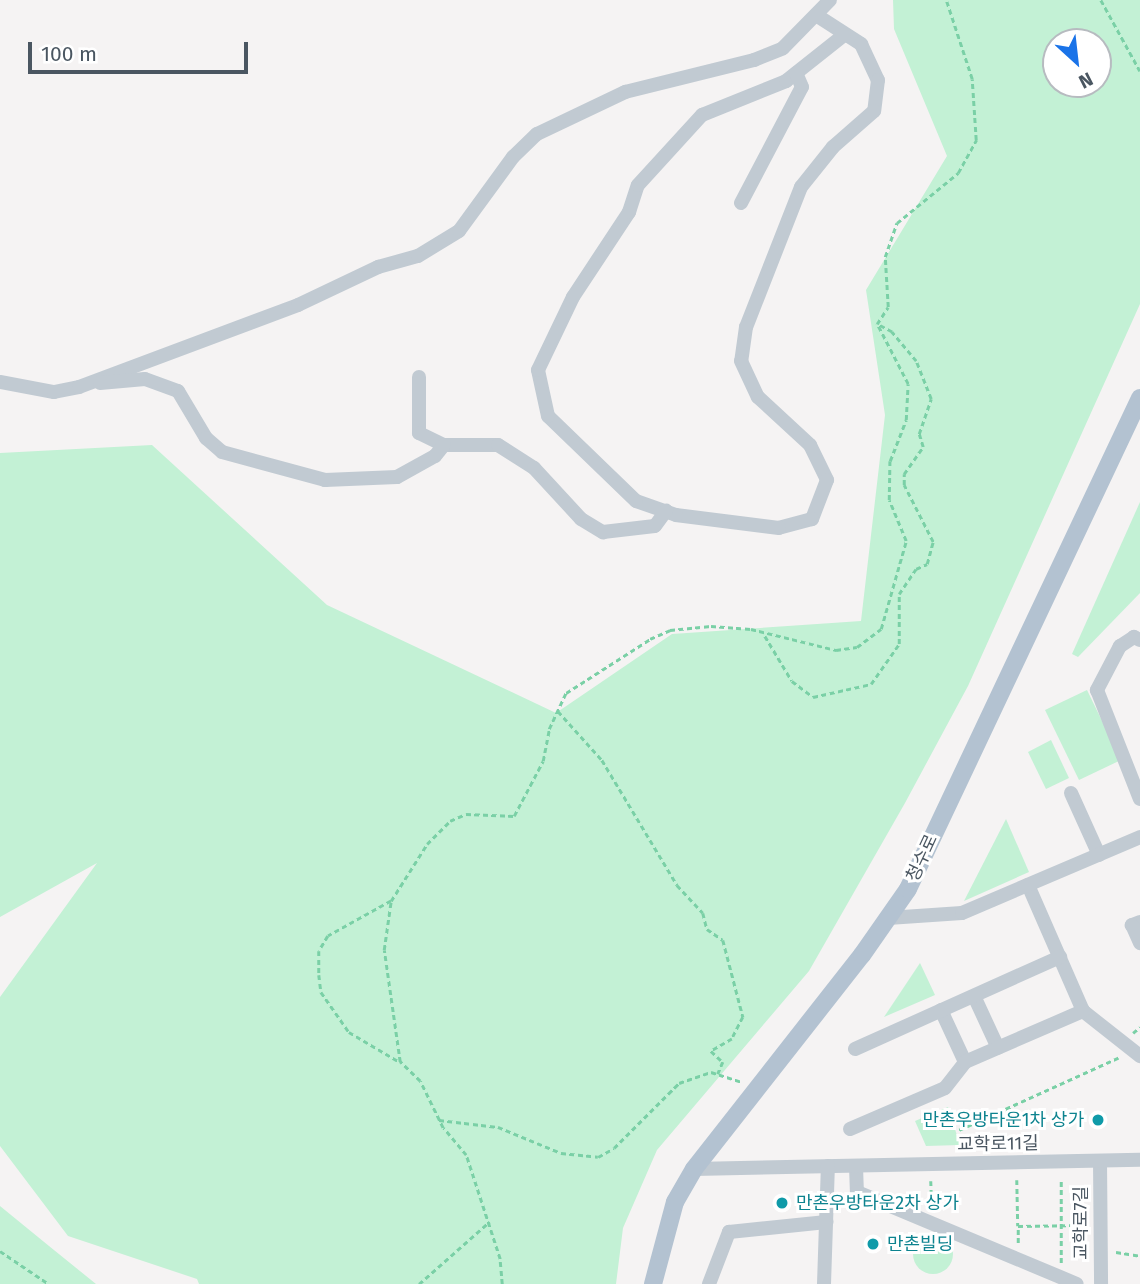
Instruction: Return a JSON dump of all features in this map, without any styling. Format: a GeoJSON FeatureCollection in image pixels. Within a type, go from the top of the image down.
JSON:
{"type":"FeatureCollection","features":[{"type":"Feature","properties":{"kind":"main road","name":"청수로"},"geometry":{"type":"LineString","coordinates":[[653,1284],[675,1202],[694,1168],[888,918],[908,888],[1140,398]]}},
{"type":"Feature","properties":{"kind":"street"},"geometry":{"type":"LineString","coordinates":[[0,382],[54,392],[97,380],[299,305],[378,267],[439,246],[459,231],[513,157],[537,134],[625,92],[754,60],[783,48],[830,0]]}},
{"type":"Feature","properties":{"kind":"street"},"geometry":{"type":"LineString","coordinates":[[816,15],[861,44],[878,79],[874,111],[833,147],[801,187],[746,327],[741,361],[758,397],[810,445],[827,480],[812,519],[779,527],[666,511],[636,501],[548,416],[538,370],[573,297],[629,212],[638,185],[702,115],[796,73],[844,35]]}},
{"type":"Feature","properties":{"kind":"street"},"geometry":{"type":"LineString","coordinates":[[741,204],[802,87],[796,73]]}},
{"type":"Feature","properties":{"kind":"street"},"geometry":{"type":"LineString","coordinates":[[419,377],[419,433],[444,445],[498,445],[534,468],[581,519],[603,532],[655,526],[666,511]]}},
{"type":"Feature","properties":{"kind":"street"},"geometry":{"type":"LineString","coordinates":[[97,380],[102,385],[145,379],[178,391],[206,438],[222,452],[326,480],[397,477],[435,456],[444,445]]}},
{"type":"Feature","properties":{"kind":"street"},"geometry":{"type":"LineString","coordinates":[[1140,640],[1134,637],[1120,646],[1097,690],[1140,799]]}},
{"type":"Feature","properties":{"kind":"street"},"geometry":{"type":"LineString","coordinates":[[1071,793],[1099,855]]}},
{"type":"Feature","properties":{"kind":"street"},"geometry":{"type":"LineString","coordinates":[[888,918],[962,913],[1140,837]]}},
{"type":"Feature","properties":{"kind":"street"},"geometry":{"type":"LineString","coordinates":[[1028,885],[1083,1011],[1137,1053]]}},
{"type":"Feature","properties":{"kind":"street"},"geometry":{"type":"LineString","coordinates":[[1140,922],[1132,925],[1140,943]]}},
{"type":"Feature","properties":{"kind":"street"},"geometry":{"type":"LineString","coordinates":[[855,1049],[1060,957]]}},
{"type":"Feature","properties":{"kind":"street"},"geometry":{"type":"LineString","coordinates":[[974,996],[998,1048]]}},
{"type":"Feature","properties":{"kind":"street"},"geometry":{"type":"LineString","coordinates":[[941,1010],[965,1062]]}},
{"type":"Feature","properties":{"kind":"street"},"geometry":{"type":"LineString","coordinates":[[850,1129],[945,1088],[965,1062],[1083,1011]]}},
{"type":"Feature","properties":{"kind":"street","name":"교학로11길"},"geometry":{"type":"LineString","coordinates":[[694,1168],[1140,1160]]}},
{"type":"Feature","properties":{"kind":"street","name":"교학로7길"},"geometry":{"type":"LineString","coordinates":[[1100,1161],[1101,1284]]}},
{"type":"Feature","properties":{"kind":"street"},"geometry":{"type":"LineString","coordinates":[[824,1284],[828,1166]]}},
{"type":"Feature","properties":{"kind":"street"},"geometry":{"type":"LineString","coordinates":[[856,1166],[857,1192],[1077,1284]]}},
{"type":"Feature","properties":{"kind":"street"},"geometry":{"type":"LineString","coordinates":[[709,1284],[729,1232],[826,1222]]}},
{"type":"Feature","properties":{"kind":"path"},"geometry":{"type":"LineString","coordinates":[[877,324],[888,307],[885,257],[897,223],[958,173],[976,140],[972,79],[946,0]]}},
{"type":"Feature","properties":{"kind":"path"},"geometry":{"type":"LineString","coordinates":[[1101,0],[1140,71]]}},
{"type":"Feature","properties":{"kind":"path"},"geometry":{"type":"LineString","coordinates":[[400,1062],[384,950],[391,901],[427,845],[450,821],[466,814],[514,816],[543,761],[557,710],[566,693],[578,683],[670,630],[711,626],[751,629],[765,636],[836,650],[858,647],[881,629],[906,541],[889,500],[889,487],[890,461],[906,420],[908,384],[877,324]]}},
{"type":"Feature","properties":{"kind":"path"},"geometry":{"type":"LineString","coordinates":[[765,636],[792,681],[813,697],[871,684],[899,644],[899,594],[916,569],[928,564],[933,542],[904,485],[904,474],[923,447],[919,434],[931,399],[916,361],[892,332],[877,324]]}},
{"type":"Feature","properties":{"kind":"path"},"geometry":{"type":"LineString","coordinates":[[557,710],[602,760],[677,885],[703,914],[707,929],[723,940],[743,1017],[732,1039],[711,1051],[723,1062],[718,1074]]}},
{"type":"Feature","properties":{"kind":"path"},"geometry":{"type":"LineString","coordinates":[[391,901],[328,936],[319,951],[321,992],[349,1032],[400,1062],[420,1081],[439,1120],[466,1155],[488,1222],[502,1284]]}},
{"type":"Feature","properties":{"kind":"path"},"geometry":{"type":"LineString","coordinates":[[959,1130],[1137,1053]]}},
{"type":"Feature","properties":{"kind":"path"},"geometry":{"type":"LineString","coordinates":[[439,1120],[498,1127],[561,1153],[598,1157],[614,1148],[674,1086],[711,1072],[755,1087]]}},
{"type":"Feature","properties":{"kind":"path"},"geometry":{"type":"LineString","coordinates":[[1061,1179],[1061,1277]]}},
{"type":"Feature","properties":{"kind":"path"},"geometry":{"type":"LineString","coordinates":[[1017,1180],[1018,1258]]}},
{"type":"Feature","properties":{"kind":"path"},"geometry":{"type":"LineString","coordinates":[[931,1181],[932,1222]]}},
{"type":"Feature","properties":{"kind":"path"},"geometry":{"type":"LineString","coordinates":[[419,1284],[488,1222]]}},
{"type":"Feature","properties":{"kind":"path"},"geometry":{"type":"LineString","coordinates":[[1018,1226],[1100,1225]]}},
{"type":"Feature","properties":{"kind":"path"},"geometry":{"type":"LineString","coordinates":[[0,1251],[49,1284]]}},
{"type":"Feature","properties":{"kind":"path"},"geometry":{"type":"LineString","coordinates":[[1115,1251],[1140,1256]]}},
{"type":"Feature","properties":{"kind":"green space"},"geometry":{"type":"Polygon","coordinates":[[[893,0],[1140,0],[1140,304],[968,686],[809,971],[657,1150],[623,1228],[616,1284],[199,1284],[197,1279],[68,1236],[0,1146],[0,997],[97,863],[0,917],[0,453],[152,445],[327,605],[556,713],[672,634],[861,621],[885,415],[866,290],[947,156],[894,29],[893,0]]]}},
{"type":"Feature","properties":{"kind":"green space"},"geometry":{"type":"Polygon","coordinates":[[[1140,502],[1140,593],[1078,657],[1072,654],[1140,502]]]}},
{"type":"Feature","properties":{"kind":"green space"},"geometry":{"type":"Polygon","coordinates":[[[1087,690],[1121,760],[1079,780],[1045,710],[1087,690]]]}},
{"type":"Feature","properties":{"kind":"green space"},"geometry":{"type":"Polygon","coordinates":[[[1051,740],[1069,778],[1046,789],[1028,752],[1051,740]]]}},
{"type":"Feature","properties":{"kind":"green space"},"geometry":{"type":"Polygon","coordinates":[[[1006,819],[1029,872],[964,901],[1006,819]]]}},
{"type":"Feature","properties":{"kind":"green space"},"geometry":{"type":"Polygon","coordinates":[[[920,963],[935,995],[884,1017],[920,963]]]}},
{"type":"Feature","properties":{"kind":"green space"},"geometry":{"type":"Polygon","coordinates":[[[948,1107],[960,1145],[926,1146],[915,1121],[948,1107]]]}},
{"type":"Feature","properties":{"kind":"green space"},"geometry":{"type":"Polygon","coordinates":[[[0,1206],[49,1246],[96,1284],[0,1284],[0,1206]]]}},
{"type":"Feature","properties":{"kind":"green space"},"geometry":{"type":"Polygon","coordinates":[[[933,1234],[947,1240],[953,1254],[947,1268],[933,1274],[919,1268],[913,1254],[919,1240],[933,1234]]]}},
{"type":"Feature","properties":{"kind":"place","name":"만촌우방타운1차 상가"},"geometry":{"type":"Point","coordinates":[1098,1120]}},
{"type":"Feature","properties":{"kind":"place","name":"만촌우방타운2차 상가"},"geometry":{"type":"Point","coordinates":[782,1203]}},
{"type":"Feature","properties":{"kind":"place","name":"만촌빌딩"},"geometry":{"type":"Point","coordinates":[873,1244]}}]}
